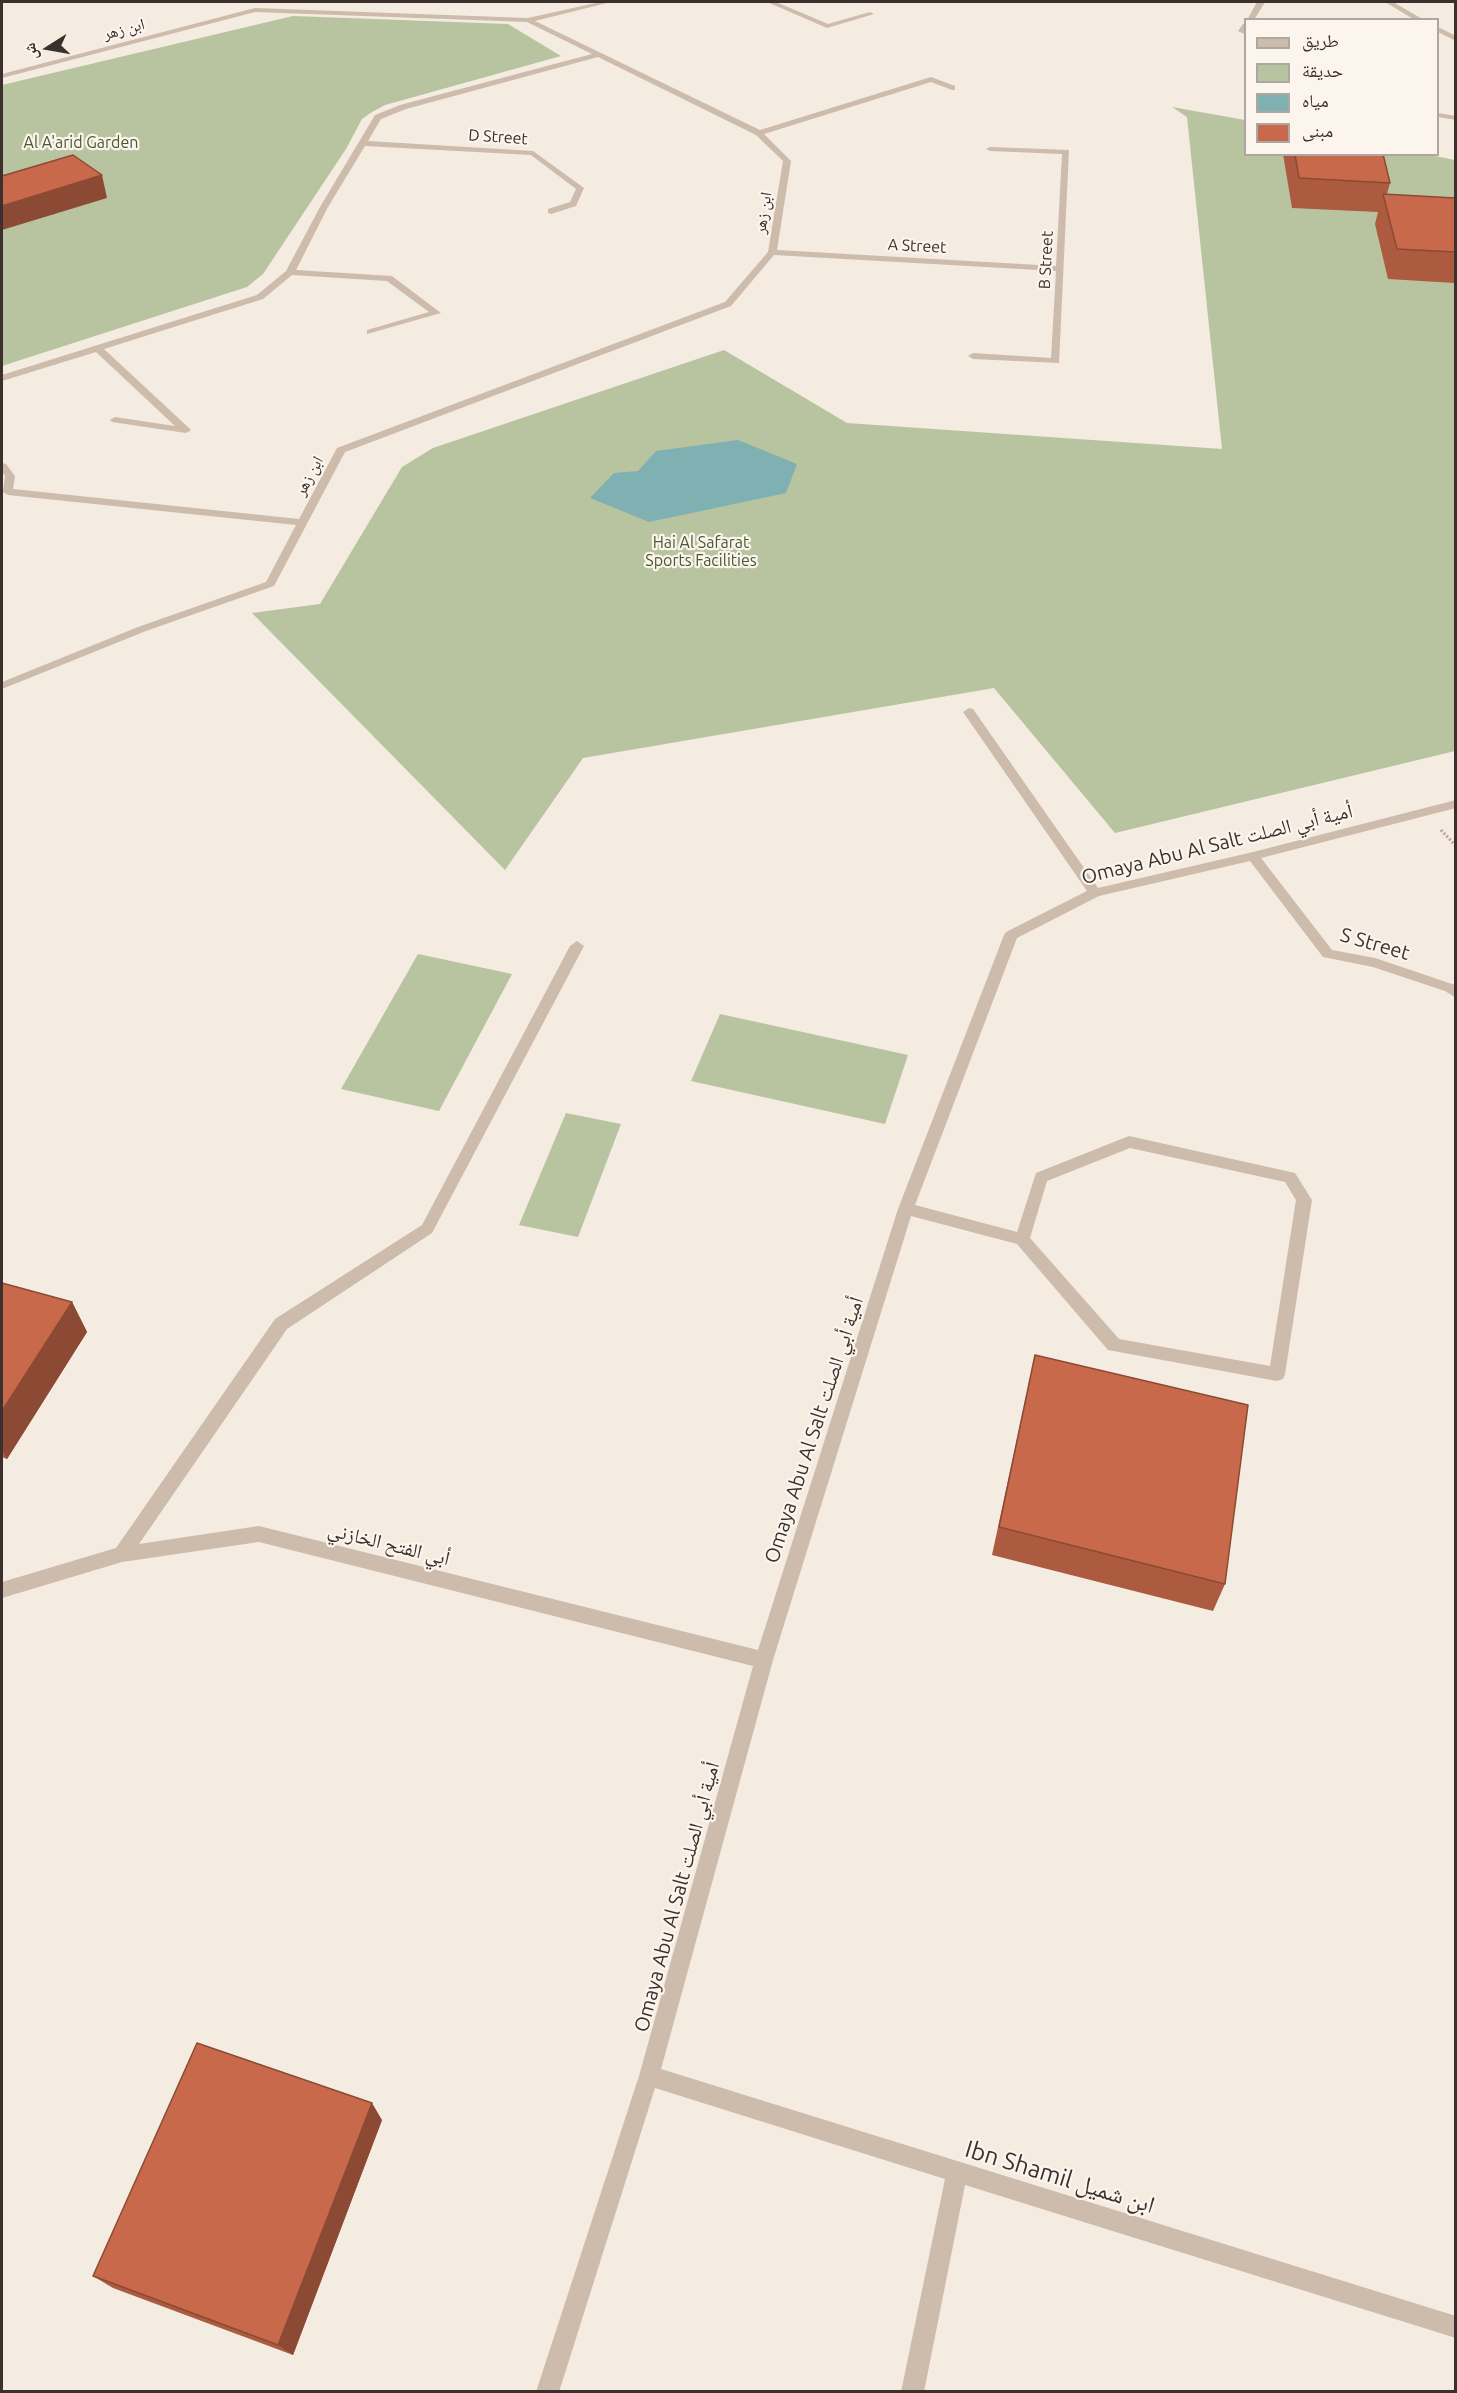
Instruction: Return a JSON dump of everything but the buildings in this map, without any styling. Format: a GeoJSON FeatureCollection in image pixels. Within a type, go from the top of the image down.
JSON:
{"type":"FeatureCollection","features":[{"type":"Feature","properties":{"kind":"street"},"geometry":{"type":"LineString","coordinates":[[528,20],[607,2]]}},
{"type":"Feature","properties":{"kind":"street"},"geometry":{"type":"LineString","coordinates":[[771,2],[826,26],[870,14]]}},
{"type":"Feature","properties":{"kind":"street"},"geometry":{"type":"LineString","coordinates":[[1251,18],[1261,2]]}},
{"type":"Feature","properties":{"kind":"street"},"geometry":{"type":"LineString","coordinates":[[1389,2],[1417,18]]}},
{"type":"Feature","properties":{"kind":"street","name":"ابن زهر"},"geometry":{"type":"LineString","coordinates":[[2,76],[251,8],[528,20],[759,133],[787,161],[772,252],[728,304],[341,450],[270,584],[142,629],[2,686]]}},
{"type":"Feature","properties":{"kind":"street"},"geometry":{"type":"LineString","coordinates":[[1439,29],[1455,39]]}},
{"type":"Feature","properties":{"kind":"street"},"geometry":{"type":"LineString","coordinates":[[2,378],[260,297],[290,272],[378,117],[403,107],[597,55]]}},
{"type":"Feature","properties":{"kind":"street"},"geometry":{"type":"LineString","coordinates":[[759,133],[931,79],[952,88]]}},
{"type":"Feature","properties":{"kind":"street"},"geometry":{"type":"LineString","coordinates":[[1439,115],[1455,118]]}},
{"type":"Feature","properties":{"kind":"street","name":"D Street"},"geometry":{"type":"LineString","coordinates":[[362,143],[533,153],[580,188],[573,204],[551,212]]}},
{"type":"Feature","properties":{"kind":"street","name":"B Street"},"geometry":{"type":"LineString","coordinates":[[973,356],[1056,361],[1066,153],[990,149]]}},
{"type":"Feature","properties":{"kind":"street","name":"A Street"},"geometry":{"type":"LineString","coordinates":[[772,252],[1060,269]]}},
{"type":"Feature","properties":{"kind":"street"},"geometry":{"type":"LineString","coordinates":[[290,272],[389,278],[436,313],[370,332]]}},
{"type":"Feature","properties":{"kind":"street"},"geometry":{"type":"LineString","coordinates":[[96,347],[186,430],[115,420]]}},
{"type":"Feature","properties":{"kind":"street"},"geometry":{"type":"LineString","coordinates":[[2,466],[8,492],[302,522]]}},
{"type":"Feature","properties":{"kind":"street"},"geometry":{"type":"LineString","coordinates":[[969,712],[1095,893]]}},
{"type":"Feature","properties":{"kind":"street","name":"Omaya Abu Al Salt أمية أبي الصلت"},"geometry":{"type":"LineString","coordinates":[[547,2391],[649,2076],[764,1660],[906,1209],[1011,935],[1095,893],[1253,856],[1455,804]]}},
{"type":"Feature","properties":{"kind":"street","name":"S Street"},"geometry":{"type":"LineString","coordinates":[[1253,856],[1328,954],[1375,963],[1450,988],[1455,993]]}},
{"type":"Feature","properties":{"kind":"street"},"geometry":{"type":"LineString","coordinates":[[122,1554],[281,1324],[427,1229],[577,946]]}},
{"type":"Feature","properties":{"kind":"street"},"geometry":{"type":"LineString","coordinates":[[906,1209],[1022,1239],[1114,1345],[1277,1374],[1304,1200],[1290,1177],[1129,1142],[1041,1177],[1022,1239]]}},
{"type":"Feature","properties":{"kind":"street","name":"أبي الفتح الخازني"},"geometry":{"type":"LineString","coordinates":[[2,1590],[122,1554],[259,1534],[764,1660]]}},
{"type":"Feature","properties":{"kind":"street","name":"Ibn Shamil ابن شميل"},"geometry":{"type":"LineString","coordinates":[[649,2076],[1455,2327]]}},
{"type":"Feature","properties":{"kind":"street"},"geometry":{"type":"LineString","coordinates":[[912,2391],[957,2173]]}},
{"type":"Feature","properties":{"kind":"green space","name":"Al A'arid Garden"},"geometry":{"type":"Polygon","coordinates":[[[293,16],[508,24],[561,56],[385,105],[362,119],[346,149],[263,274],[247,287],[2,366],[2,85],[293,16]]]}},
{"type":"Feature","properties":{"kind":"green space","name":"Hai Al Safarat Sports Facilities"},"geometry":{"type":"Polygon","coordinates":[[[1172,107],[1244,120],[1244,156],[1435,156],[1455,160],[1455,751],[1115,833],[994,688],[583,758],[505,870],[252,613],[320,604],[402,467],[433,448],[724,350],[847,423],[1222,449],[1187,117],[1172,107]]]}},
{"type":"Feature","properties":{"kind":"green space"},"geometry":{"type":"Polygon","coordinates":[[[418,954],[512,974],[439,1111],[341,1089],[418,954]]]}},
{"type":"Feature","properties":{"kind":"green space"},"geometry":{"type":"Polygon","coordinates":[[[720,1014],[908,1055],[885,1124],[691,1081],[720,1014]]]}},
{"type":"Feature","properties":{"kind":"green space"},"geometry":{"type":"Polygon","coordinates":[[[566,1113],[621,1124],[578,1237],[519,1225],[566,1113]]]}},
{"type":"Feature","properties":{"kind":"water"},"geometry":{"type":"Polygon","coordinates":[[[738,440],[797,464],[786,493],[649,522],[590,498],[614,473],[638,471],[656,451],[738,440]]]}}]}
